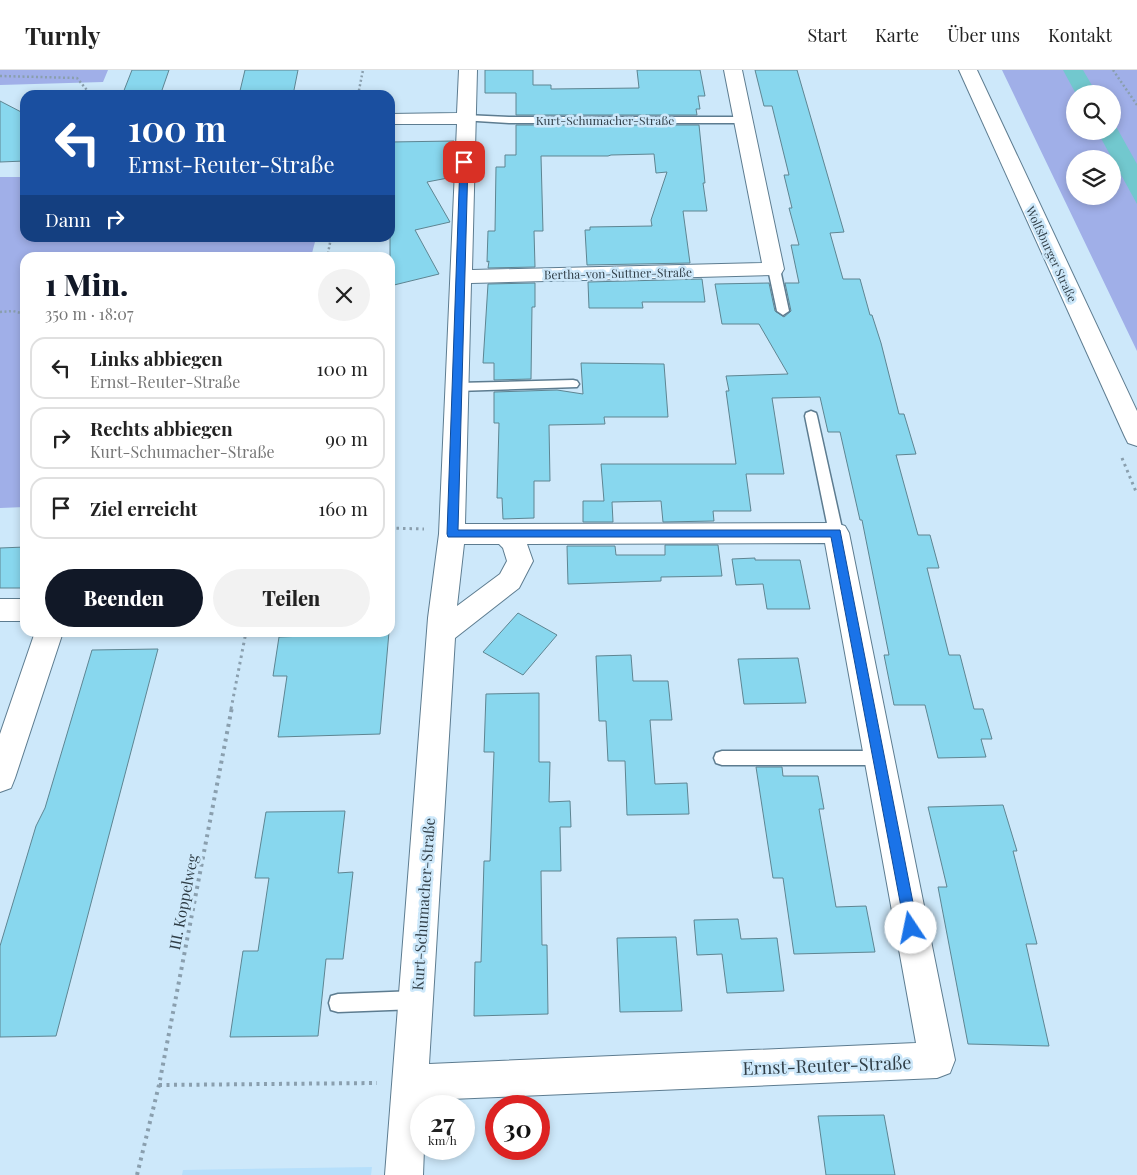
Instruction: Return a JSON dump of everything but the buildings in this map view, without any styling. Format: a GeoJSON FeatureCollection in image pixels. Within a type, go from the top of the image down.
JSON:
{"type":"FeatureCollection","features":[{"type":"Feature","properties":{"kind":"street","name":"Kurt-Schumacher-Straße"},"geometry":{"type":"LineString","coordinates":[[404,1175],[441,633],[452,531],[468,70]]}},
{"type":"Feature","properties":{"kind":"street"},"geometry":{"type":"LineString","coordinates":[[734,70],[774,269]]}},
{"type":"Feature","properties":{"kind":"street","name":"Wolfsburger Straße"},"geometry":{"type":"LineString","coordinates":[[968,70],[1137,437]]}},
{"type":"Feature","properties":{"kind":"street"},"geometry":{"type":"LineString","coordinates":[[395,119],[465,118]]}},
{"type":"Feature","properties":{"kind":"street","name":"Bertha-von-Suttner-Straße"},"geometry":{"type":"LineString","coordinates":[[461,277],[774,269]]}},
{"type":"Feature","properties":{"kind":"street"},"geometry":{"type":"LineString","coordinates":[[452,531],[505,534],[836,533]]}},
{"type":"Feature","properties":{"kind":"street","name":"Ernst-Reuter-Straße"},"geometry":{"type":"LineString","coordinates":[[410,1083],[937,1060],[836,533]]}},
{"type":"Feature","properties":{"kind":"street"},"geometry":{"type":"LineString","coordinates":[[441,633],[510,581],[520,560],[514,544],[505,534]]}},
{"type":"Feature","properties":{"kind":"street"},"geometry":{"type":"LineString","coordinates":[[0,610],[20,610]]}},
{"type":"Feature","properties":{"kind":"street"},"geometry":{"type":"LineString","coordinates":[[0,778],[47,637]]}},
{"type":"Feature","properties":{"kind":"lane","name":"Kurt-Schumacher-Straße"},"geometry":{"type":"LineString","coordinates":[[465,118],[509,120],[744,120]]}},
{"type":"Feature","properties":{"kind":"lane"},"geometry":{"type":"LineString","coordinates":[[774,269],[783,311]]}},
{"type":"Feature","properties":{"kind":"lane"},"geometry":{"type":"LineString","coordinates":[[457,387],[573,384]]}},
{"type":"Feature","properties":{"kind":"lane","name":"Ernst-Reuter-Straße"},"geometry":{"type":"LineString","coordinates":[[811,416],[836,533]]}},
{"type":"Feature","properties":{"kind":"lane"},"geometry":{"type":"LineString","coordinates":[[722,758],[879,758]]}},
{"type":"Feature","properties":{"kind":"lane"},"geometry":{"type":"LineString","coordinates":[[338,1002],[416,1000]]}},
{"type":"Feature","properties":{"kind":"path"},"geometry":{"type":"LineString","coordinates":[[359,90],[363,70]]}},
{"type":"Feature","properties":{"kind":"path"},"geometry":{"type":"LineString","coordinates":[[1112,70],[1137,105]]}},
{"type":"Feature","properties":{"kind":"path"},"geometry":{"type":"LineString","coordinates":[[0,76],[76,78],[87,90]]}},
{"type":"Feature","properties":{"kind":"path"},"geometry":{"type":"LineString","coordinates":[[0,312],[20,313]]}},
{"type":"Feature","properties":{"kind":"path"},"geometry":{"type":"LineString","coordinates":[[395,528],[452,531]]}},
{"type":"Feature","properties":{"kind":"path","name":"III. Koppelweg"},"geometry":{"type":"LineString","coordinates":[[138,1175],[159,1085],[245,637]]}},
{"type":"Feature","properties":{"kind":"path"},"geometry":{"type":"LineString","coordinates":[[159,1085],[410,1083]]}},
{"type":"Feature","properties":{"kind":"shaded area"},"geometry":{"type":"Polygon","coordinates":[[[0,70],[108,70],[103,82],[0,85],[0,70]]]}},
{"type":"Feature","properties":{"kind":"shaded area"},"geometry":{"type":"Polygon","coordinates":[[[1002,70],[1137,70],[1137,351],[1067,205],[1121,205],[1121,150],[1066,150],[1066,203],[1002,70]]]}},
{"type":"Feature","properties":{"kind":"shaded area"},"geometry":{"type":"Polygon","coordinates":[[[1063,70],[1083,70],[1092,85],[1071,85],[1063,70]]]}},
{"type":"Feature","properties":{"kind":"shaded area"},"geometry":{"type":"Polygon","coordinates":[[[1121,135],[1137,164],[1137,204],[1121,175],[1121,150],[1107,150],[1102,140],[1121,140],[1121,135]]]}},
{"type":"Feature","properties":{"kind":"shaded area"},"geometry":{"type":"Polygon","coordinates":[[[0,177],[20,177],[20,242],[315,242],[312,252],[20,252],[20,507],[0,508],[0,177]]]}},
{"type":"Feature","properties":{"kind":"shaded area"},"geometry":{"type":"Polygon","coordinates":[[[372,1167],[371,1175],[182,1175],[183,1170],[372,1167]]]}},
{"type":"Feature","properties":{"kind":"route"},"geometry":{"type":"LineString","coordinates":[[464,162],[452,534],[836,533],[911,928]]}}]}
